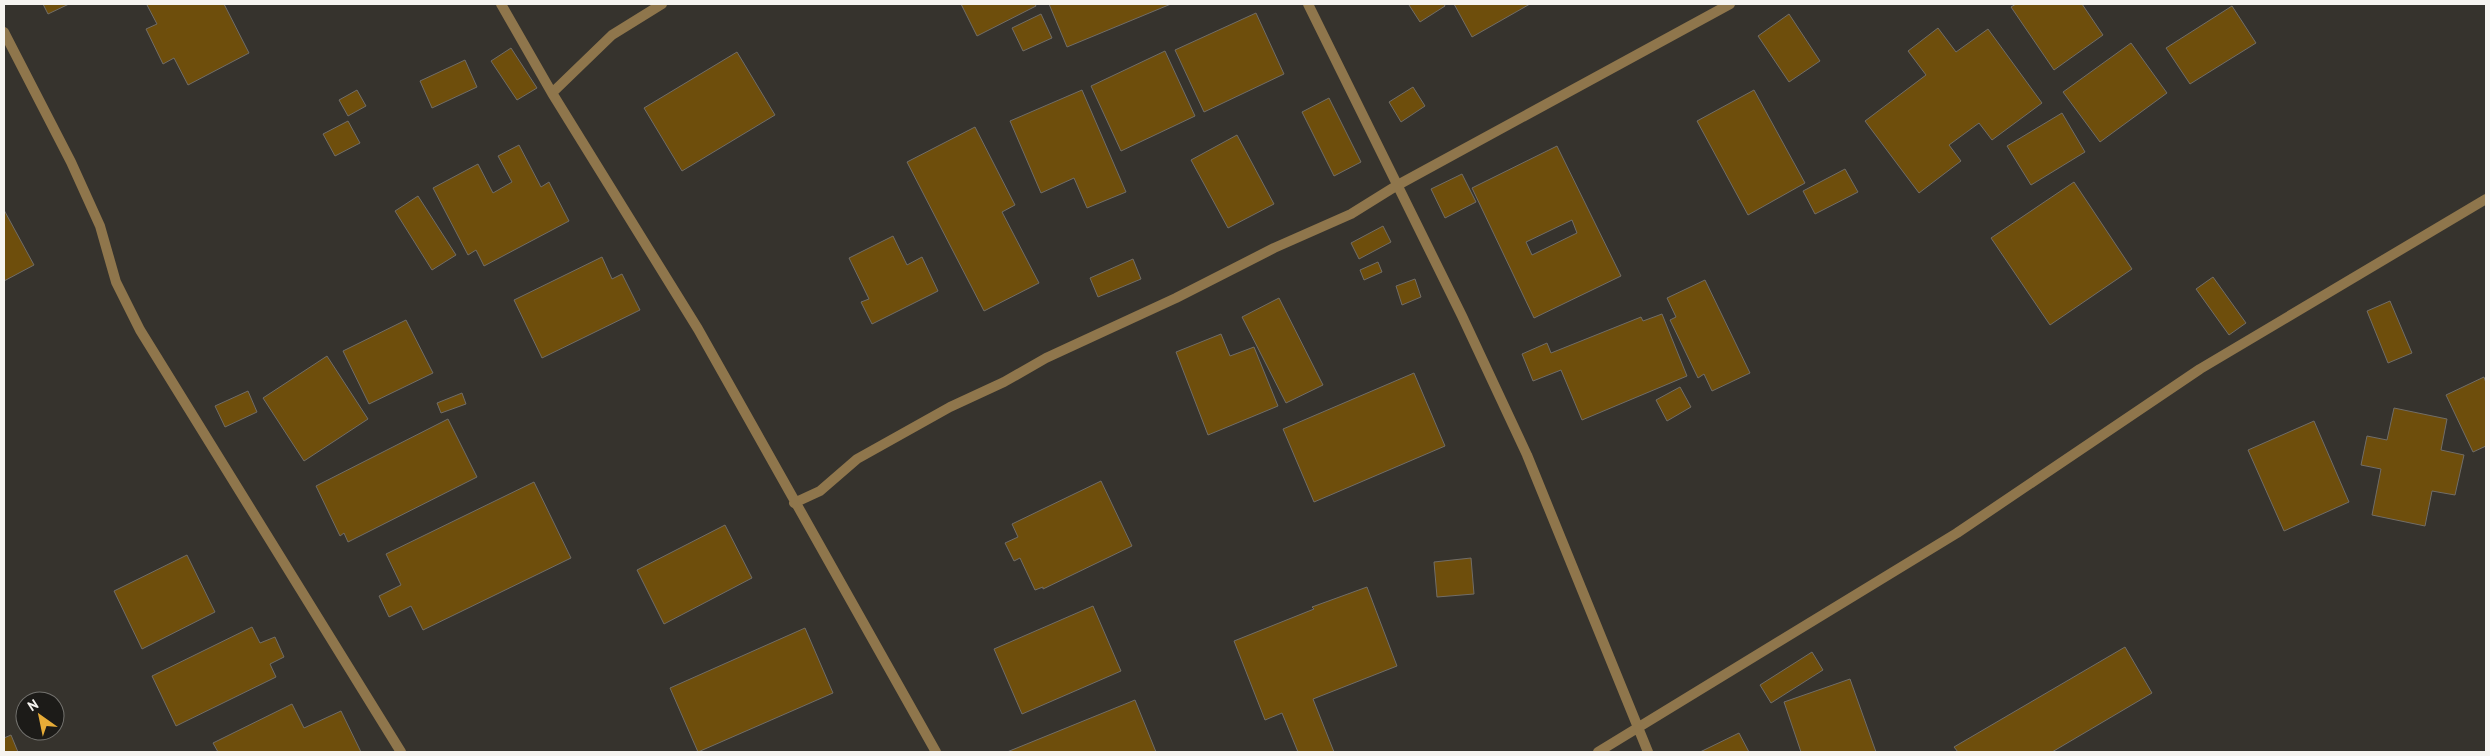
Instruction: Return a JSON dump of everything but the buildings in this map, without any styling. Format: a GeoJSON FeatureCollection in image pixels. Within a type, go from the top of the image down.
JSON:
{"type":"FeatureCollection","features":[{"type":"Feature","properties":{"kind":"street"},"geometry":{"type":"LineString","coordinates":[[501,4],[552,93],[698,329],[936,752]]}},
{"type":"Feature","properties":{"kind":"street"},"geometry":{"type":"LineString","coordinates":[[552,93],[612,35],[662,4]]}},
{"type":"Feature","properties":{"kind":"street"},"geometry":{"type":"LineString","coordinates":[[1308,4],[1396,186],[1462,316],[1527,455],[1648,752]]}},
{"type":"Feature","properties":{"kind":"street"},"geometry":{"type":"LineString","coordinates":[[794,502],[820,491],[857,459],[950,407],[1004,382],[1046,358],[1351,214],[1396,186],[1730,4]]}},
{"type":"Feature","properties":{"kind":"street"},"geometry":{"type":"LineString","coordinates":[[4,32],[71,162],[100,226],[116,282],[140,330],[401,752]]}},
{"type":"Feature","properties":{"kind":"street"},"geometry":{"type":"LineString","coordinates":[[1598,752],[1957,533],[2200,369],[2486,198]]}}]}
